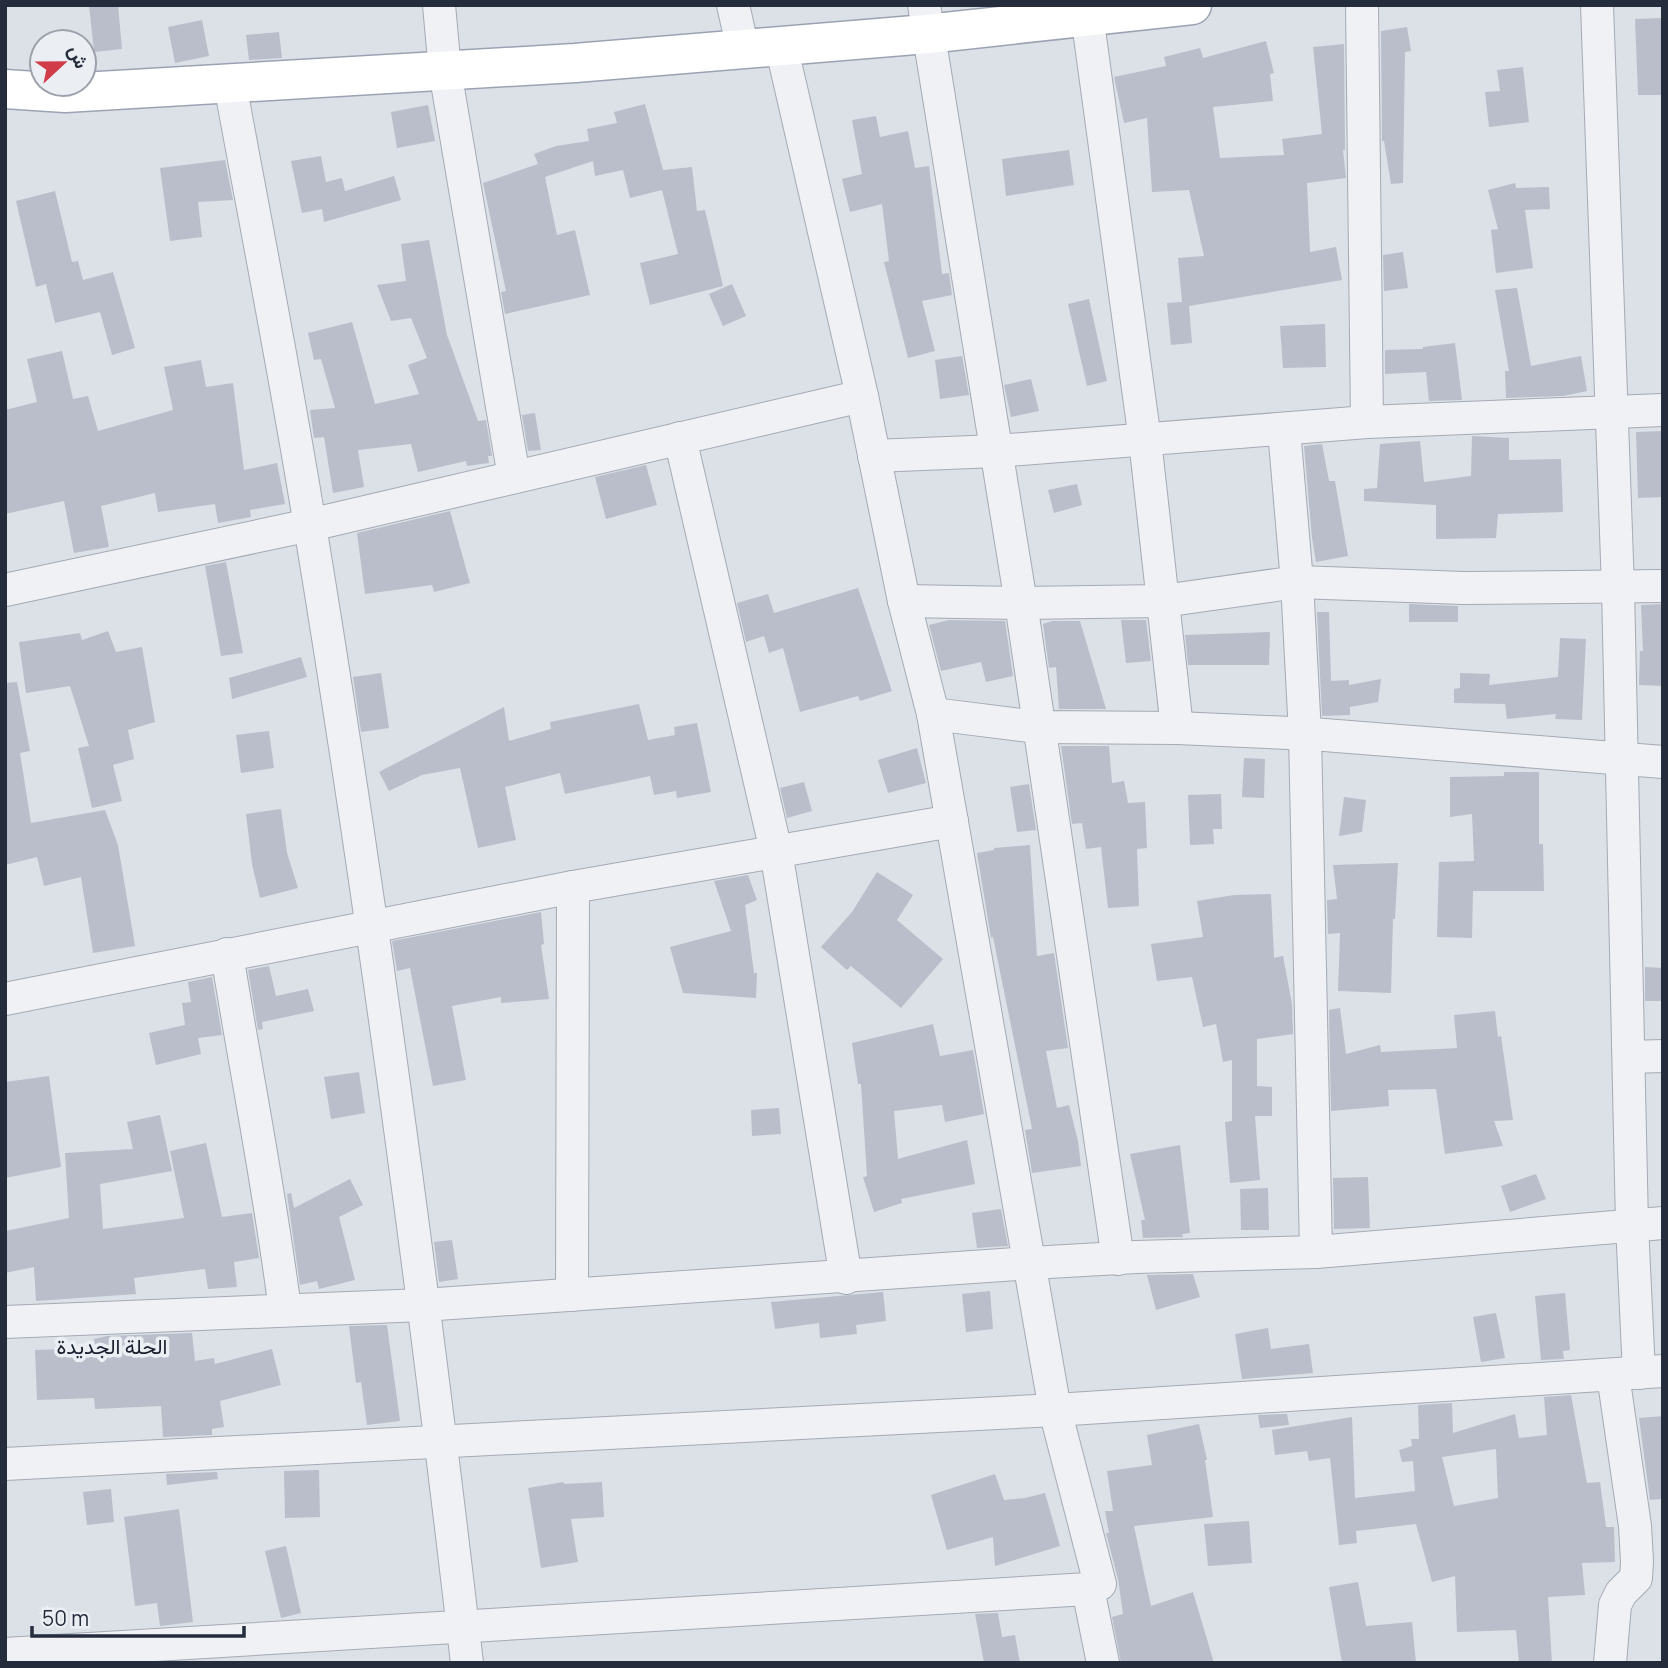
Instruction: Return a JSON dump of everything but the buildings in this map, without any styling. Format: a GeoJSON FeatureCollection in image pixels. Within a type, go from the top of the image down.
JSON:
{"type":"FeatureCollection","features":[{"type":"Feature","properties":{"kind":"main road"},"geometry":{"type":"LineString","coordinates":[[5,89],[65,93],[445,71],[781,46],[926,20],[1087,15],[1192,5]]}},
{"type":"Feature","properties":{"kind":"street"},"geometry":{"type":"LineString","coordinates":[[439,5],[445,71],[514,477]]}},
{"type":"Feature","properties":{"kind":"street"},"geometry":{"type":"LineString","coordinates":[[733,5],[743,49]]}},
{"type":"Feature","properties":{"kind":"street"},"geometry":{"type":"LineString","coordinates":[[1362,5],[1367,422]]}},
{"type":"Feature","properties":{"kind":"street"},"geometry":{"type":"LineString","coordinates":[[1597,5],[1618,588],[1632,1225],[1638,1373],[1636,1578],[1621,1593],[1615,1605],[1610,1663]]}},
{"type":"Feature","properties":{"kind":"street"},"geometry":{"type":"LineString","coordinates":[[1087,15],[1145,440],[1177,728]]}},
{"type":"Feature","properties":{"kind":"street"},"geometry":{"type":"LineString","coordinates":[[926,20],[1021,603],[1118,1259]]}},
{"type":"Feature","properties":{"kind":"street"},"geometry":{"type":"LineString","coordinates":[[5,1654],[1088,1589],[1100,1584],[1055,1410],[933,715],[904,601],[862,396],[781,46]]}},
{"type":"Feature","properties":{"kind":"street"},"geometry":{"type":"LineString","coordinates":[[230,84],[310,525],[371,927],[424,1305],[467,1663]]}},
{"type":"Feature","properties":{"kind":"street"},"geometry":{"type":"LineString","coordinates":[[5,590],[310,525],[862,396]]}},
{"type":"Feature","properties":{"kind":"street"},"geometry":{"type":"LineString","coordinates":[[874,456],[996,451],[1367,422],[1663,411]]}},
{"type":"Feature","properties":{"kind":"street"},"geometry":{"type":"LineString","coordinates":[[1284,430],[1297,582],[1305,734],[1316,1252]]}},
{"type":"Feature","properties":{"kind":"street"},"geometry":{"type":"LineString","coordinates":[[680,438],[776,850],[846,1278]]}},
{"type":"Feature","properties":{"kind":"street"},"geometry":{"type":"LineString","coordinates":[[904,601],[1163,601],[1297,582],[1464,588],[1663,586]]}},
{"type":"Feature","properties":{"kind":"street"},"geometry":{"type":"LineString","coordinates":[[933,715],[1038,727],[1177,728],[1305,734],[1663,762]]}},
{"type":"Feature","properties":{"kind":"street"},"geometry":{"type":"LineString","coordinates":[[5,999],[573,887],[952,821]]}},
{"type":"Feature","properties":{"kind":"street"},"geometry":{"type":"LineString","coordinates":[[572,1295],[573,887]]}},
{"type":"Feature","properties":{"kind":"street"},"geometry":{"type":"LineString","coordinates":[[227,954],[274,1228],[285,1310]]}},
{"type":"Feature","properties":{"kind":"street"},"geometry":{"type":"LineString","coordinates":[[1629,1057],[1663,1056]]}},
{"type":"Feature","properties":{"kind":"street"},"geometry":{"type":"LineString","coordinates":[[5,1322],[424,1305],[846,1278],[1031,1263],[1316,1252],[1663,1223]]}},
{"type":"Feature","properties":{"kind":"street"},"geometry":{"type":"LineString","coordinates":[[5,1464],[1055,1410],[1638,1373]]}},
{"type":"Feature","properties":{"kind":"street"},"geometry":{"type":"LineString","coordinates":[[1088,1589],[1103,1663]]}},
{"type":"Feature","properties":{"kind":"district","name":"الحلة الجديدة"},"geometry":{"type":"Point","coordinates":[112,1346]}}]}
